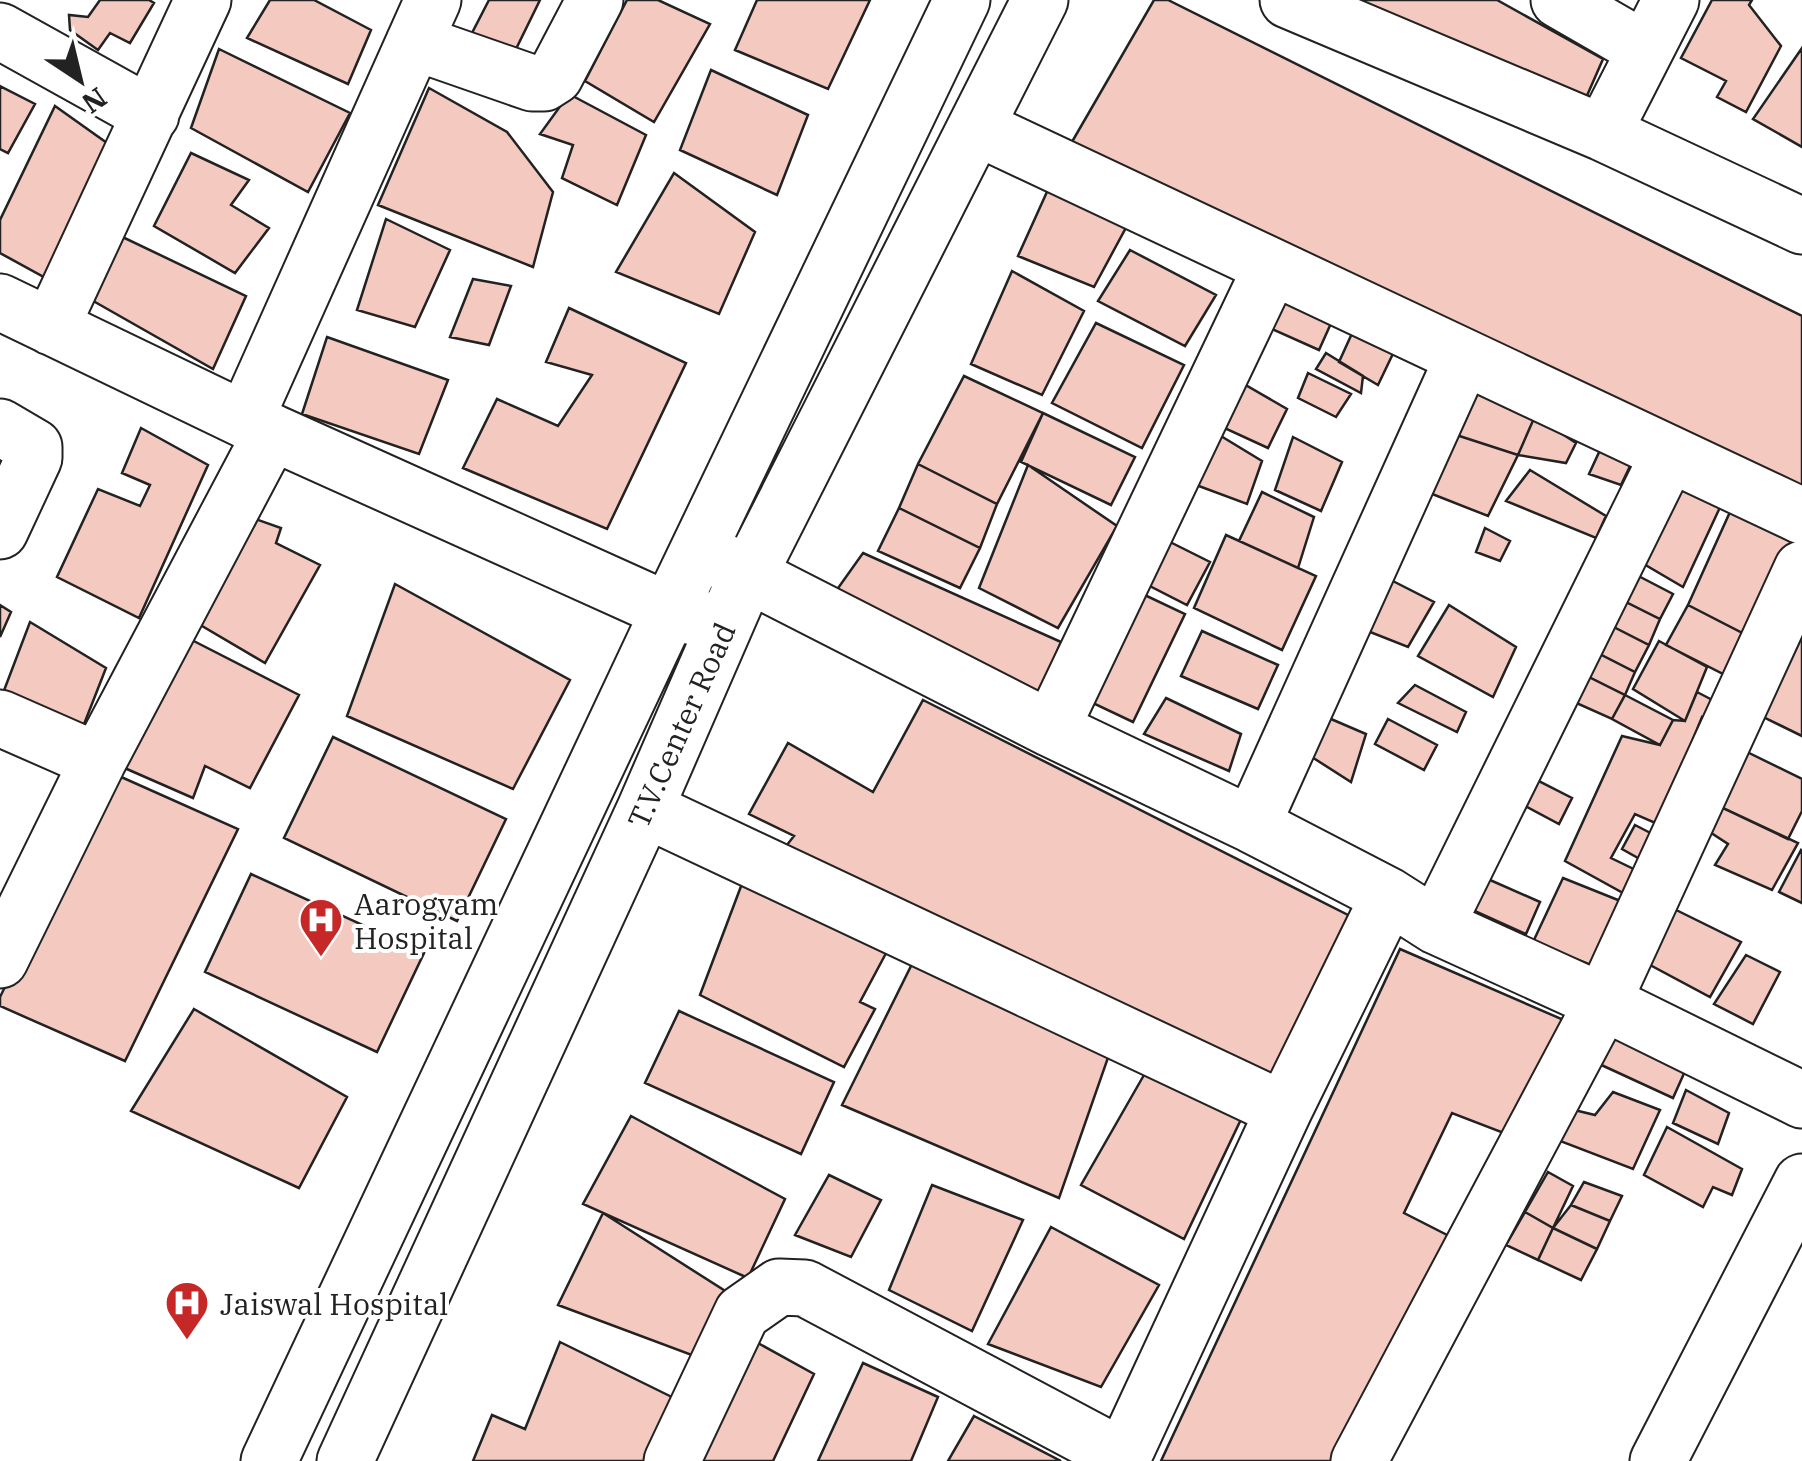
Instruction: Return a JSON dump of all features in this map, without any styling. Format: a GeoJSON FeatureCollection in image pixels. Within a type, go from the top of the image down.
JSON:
{"type":"FeatureCollection","features":[{"type":"Feature","properties":{"kind":"street"},"geometry":{"type":"LineString","coordinates":[[51,327],[203,0]]}},
{"type":"Feature","properties":{"kind":"street"},"geometry":{"type":"LineString","coordinates":[[6,931],[98,761],[258,426],[424,21],[532,83],[544,83],[555,76],[595,0]]}},
{"type":"Feature","properties":{"kind":"street","name":"T.V.Center Road"},"geometry":{"type":"LineString","coordinates":[[268,1461],[962,0]]}},
{"type":"Feature","properties":{"kind":"street","name":"T.V.Center Road"},"geometry":{"type":"LineString","coordinates":[[344,1461],[645,808],[748,574],[1040,0]]}},
{"type":"Feature","properties":{"kind":"street"},"geometry":{"type":"LineString","coordinates":[[1288,0],[1603,133],[1802,226]]}},
{"type":"Feature","properties":{"kind":"street"},"geometry":{"type":"LineString","coordinates":[[1559,0],[1644,49]]}},
{"type":"Feature","properties":{"kind":"street"},"geometry":{"type":"LineString","coordinates":[[1603,133],[1671,0]]}},
{"type":"Feature","properties":{"kind":"street"},"geometry":{"type":"LineString","coordinates":[[0,30],[150,115]]}},
{"type":"Feature","properties":{"kind":"street"},"geometry":{"type":"LineString","coordinates":[[976,127],[1802,516]]}},
{"type":"Feature","properties":{"kind":"street"},"geometry":{"type":"LineString","coordinates":[[1051,729],[1270,268]]}},
{"type":"Feature","properties":{"kind":"street"},"geometry":{"type":"LineString","coordinates":[[0,302],[258,426],[669,611],[724,625]]}},
{"type":"Feature","properties":{"kind":"street"},"geometry":{"type":"LineString","coordinates":[[1252,825],[1462,358]]}},
{"type":"Feature","properties":{"kind":"street"},"geometry":{"type":"LineString","coordinates":[[0,427],[34,447],[34,458],[0,531]]}},
{"type":"Feature","properties":{"kind":"street"},"geometry":{"type":"LineString","coordinates":[[1436,926],[1669,454]]}},
{"type":"Feature","properties":{"kind":"street"},"geometry":{"type":"LineString","coordinates":[[698,550],[1051,729],[1252,825],[1389,896],[1436,926],[1798,1088]]}},
{"type":"Feature","properties":{"kind":"street"},"geometry":{"type":"LineString","coordinates":[[1359,1461],[1604,1002],[1802,569]]}},
{"type":"Feature","properties":{"kind":"street"},"geometry":{"type":"LineString","coordinates":[[0,718],[98,761]]}},
{"type":"Feature","properties":{"kind":"street"},"geometry":{"type":"LineString","coordinates":[[645,808],[1284,1110]]}},
{"type":"Feature","properties":{"kind":"street"},"geometry":{"type":"LineString","coordinates":[[672,1461],[742,1313],[779,1287],[805,1288],[1122,1459],[1284,1110],[1389,896]]}},
{"type":"Feature","properties":{"kind":"street"},"geometry":{"type":"LineString","coordinates":[[1658,1461],[1802,1182]]}},
{"type":"Feature","properties":{"kind":"building"},"geometry":{"type":"Polygon","coordinates":[[[100,0],[154,3],[130,43],[110,33],[98,50],[70,30],[69,15],[88,17],[100,0]]]}},
{"type":"Feature","properties":{"kind":"building"},"geometry":{"type":"Polygon","coordinates":[[[270,0],[314,0],[371,30],[348,84],[247,38],[270,0]]]}},
{"type":"Feature","properties":{"kind":"building"},"geometry":{"type":"Polygon","coordinates":[[[489,0],[540,0],[514,53],[472,33],[489,0]]]}},
{"type":"Feature","properties":{"kind":"building"},"geometry":{"type":"Polygon","coordinates":[[[627,0],[658,0],[710,24],[654,122],[585,81],[627,0]]]}},
{"type":"Feature","properties":{"kind":"building"},"geometry":{"type":"Polygon","coordinates":[[[757,0],[870,0],[828,89],[735,50],[757,0]]]}},
{"type":"Feature","properties":{"kind":"building"},"geometry":{"type":"Polygon","coordinates":[[[1154,0],[1168,0],[1802,316],[1802,492],[1069,147],[1154,0]]]}},
{"type":"Feature","properties":{"kind":"building"},"geometry":{"type":"Polygon","coordinates":[[[1335,0],[1497,0],[1603,59],[1582,107],[1335,0]]]}},
{"type":"Feature","properties":{"kind":"building"},"geometry":{"type":"Polygon","coordinates":[[[1712,0],[1752,0],[1749,5],[1781,46],[1746,112],[1717,97],[1726,81],[1681,58],[1712,0]]]}},
{"type":"Feature","properties":{"kind":"building"},"geometry":{"type":"Polygon","coordinates":[[[1802,48],[1802,147],[1753,119],[1802,48]]]}},
{"type":"Feature","properties":{"kind":"building"},"geometry":{"type":"Polygon","coordinates":[[[219,49],[350,113],[308,192],[191,128],[219,49]]]}},
{"type":"Feature","properties":{"kind":"building"},"geometry":{"type":"Polygon","coordinates":[[[711,70],[808,115],[777,195],[680,150],[711,70]]]}},
{"type":"Feature","properties":{"kind":"building"},"geometry":{"type":"Polygon","coordinates":[[[0,86],[35,104],[8,153],[0,149],[0,86]]]}},
{"type":"Feature","properties":{"kind":"building"},"geometry":{"type":"Polygon","coordinates":[[[429,88],[507,132],[553,192],[533,267],[378,205],[429,88]]]}},
{"type":"Feature","properties":{"kind":"building"},"geometry":{"type":"Polygon","coordinates":[[[569,94],[646,135],[617,205],[562,178],[573,145],[540,134],[569,94]]]}},
{"type":"Feature","properties":{"kind":"building"},"geometry":{"type":"Polygon","coordinates":[[[55,106],[121,153],[53,282],[0,253],[0,220],[55,106]]]}},
{"type":"Feature","properties":{"kind":"building"},"geometry":{"type":"Polygon","coordinates":[[[191,153],[249,180],[231,205],[269,228],[235,273],[154,226],[191,153]]]}},
{"type":"Feature","properties":{"kind":"building"},"geometry":{"type":"Polygon","coordinates":[[[674,173],[755,232],[719,314],[616,272],[674,173]]]}},
{"type":"Feature","properties":{"kind":"building"},"geometry":{"type":"Polygon","coordinates":[[[1051,183],[1129,222],[1094,287],[1018,256],[1051,183]]]}},
{"type":"Feature","properties":{"kind":"building"},"geometry":{"type":"Polygon","coordinates":[[[386,219],[450,250],[415,327],[357,310],[386,219]]]}},
{"type":"Feature","properties":{"kind":"building"},"geometry":{"type":"Polygon","coordinates":[[[112,232],[246,296],[213,369],[88,298],[112,232]]]}},
{"type":"Feature","properties":{"kind":"building"},"geometry":{"type":"Polygon","coordinates":[[[1130,250],[1216,295],[1185,346],[1098,301],[1130,250]]]}},
{"type":"Feature","properties":{"kind":"building"},"geometry":{"type":"Polygon","coordinates":[[[1012,271],[1084,311],[1042,395],[971,364],[1012,271]]]}},
{"type":"Feature","properties":{"kind":"building"},"geometry":{"type":"Polygon","coordinates":[[[473,279],[511,286],[489,345],[450,337],[473,279]]]}},
{"type":"Feature","properties":{"kind":"building"},"geometry":{"type":"Polygon","coordinates":[[[1273,283],[1337,310],[1319,350],[1254,321],[1273,283]]]}},
{"type":"Feature","properties":{"kind":"building"},"geometry":{"type":"Polygon","coordinates":[[[569,308],[686,363],[607,529],[463,468],[497,399],[558,426],[592,375],[546,362],[569,308]]]}},
{"type":"Feature","properties":{"kind":"building"},"geometry":{"type":"Polygon","coordinates":[[[1359,318],[1400,339],[1378,385],[1339,362],[1359,318]]]}},
{"type":"Feature","properties":{"kind":"building"},"geometry":{"type":"Polygon","coordinates":[[[1096,323],[1184,365],[1142,448],[1052,403],[1096,323]]]}},
{"type":"Feature","properties":{"kind":"building"},"geometry":{"type":"Polygon","coordinates":[[[327,337],[448,380],[419,454],[302,414],[327,337]]]}},
{"type":"Feature","properties":{"kind":"building"},"geometry":{"type":"Polygon","coordinates":[[[1326,353],[1363,376],[1361,393],[1316,369],[1326,353]]]}},
{"type":"Feature","properties":{"kind":"building"},"geometry":{"type":"Polygon","coordinates":[[[1308,373],[1351,394],[1336,417],[1298,398],[1308,373]]]}},
{"type":"Feature","properties":{"kind":"building"},"geometry":{"type":"Polygon","coordinates":[[[964,376],[1043,413],[997,504],[918,464],[964,376]]]}},
{"type":"Feature","properties":{"kind":"building"},"geometry":{"type":"Polygon","coordinates":[[[1230,376],[1287,409],[1268,448],[1209,421],[1230,376]]]}},
{"type":"Feature","properties":{"kind":"building"},"geometry":{"type":"Polygon","coordinates":[[[1467,385],[1535,416],[1518,455],[1444,431],[1467,385]]]}},
{"type":"Feature","properties":{"kind":"building"},"geometry":{"type":"Polygon","coordinates":[[[1043,413],[1135,457],[1111,505],[1021,462],[1043,413]]]}},
{"type":"Feature","properties":{"kind":"building"},"geometry":{"type":"Polygon","coordinates":[[[1535,416],[1576,443],[1566,463],[1518,455],[1535,416]]]}},
{"type":"Feature","properties":{"kind":"building"},"geometry":{"type":"Polygon","coordinates":[[[141,428],[208,465],[139,618],[57,577],[98,489],[140,506],[150,485],[122,473],[141,428]]]}},
{"type":"Feature","properties":{"kind":"building"},"geometry":{"type":"Polygon","coordinates":[[[1211,430],[1262,461],[1247,504],[1188,482],[1211,430]]]}},
{"type":"Feature","properties":{"kind":"building"},"geometry":{"type":"Polygon","coordinates":[[[1444,431],[1518,455],[1488,516],[1417,488],[1444,431]]]}},
{"type":"Feature","properties":{"kind":"building"},"geometry":{"type":"Polygon","coordinates":[[[1293,437],[1342,462],[1321,511],[1275,490],[1293,437]]]}},
{"type":"Feature","properties":{"kind":"building"},"geometry":{"type":"Polygon","coordinates":[[[1601,448],[1632,462],[1621,485],[1589,474],[1601,448]]]}},
{"type":"Feature","properties":{"kind":"building"},"geometry":{"type":"Polygon","coordinates":[[[918,464],[997,504],[980,548],[899,508],[918,464]]]}},
{"type":"Feature","properties":{"kind":"building"},"geometry":{"type":"Polygon","coordinates":[[[1028,465],[1117,526],[1058,628],[979,588],[1028,465]]]}},
{"type":"Feature","properties":{"kind":"building"},"geometry":{"type":"Polygon","coordinates":[[[1530,470],[1606,516],[1596,538],[1506,501],[1530,470]]]}},
{"type":"Feature","properties":{"kind":"building"},"geometry":{"type":"Polygon","coordinates":[[[1670,483],[1722,503],[1683,587],[1637,560],[1670,483]]]}},
{"type":"Feature","properties":{"kind":"building"},"geometry":{"type":"Polygon","coordinates":[[[1262,492],[1314,517],[1298,568],[1239,541],[1262,492]]]}},
{"type":"Feature","properties":{"kind":"building"},"geometry":{"type":"Polygon","coordinates":[[[899,508],[980,548],[960,588],[878,551],[899,508]]]}},
{"type":"Feature","properties":{"kind":"building"},"geometry":{"type":"Polygon","coordinates":[[[1730,512],[1798,545],[1758,641],[1688,605],[1730,512]]]}},
{"type":"Feature","properties":{"kind":"building"},"geometry":{"type":"Polygon","coordinates":[[[247,516],[281,528],[276,543],[320,565],[265,663],[197,623],[247,516]]]}},
{"type":"Feature","properties":{"kind":"building"},"geometry":{"type":"Polygon","coordinates":[[[1485,528],[1510,541],[1500,561],[1476,552],[1485,528]]]}},
{"type":"Feature","properties":{"kind":"building"},"geometry":{"type":"Polygon","coordinates":[[[1226,535],[1316,576],[1282,650],[1194,608],[1226,535]]]}},
{"type":"Feature","properties":{"kind":"building"},"geometry":{"type":"Polygon","coordinates":[[[1160,537],[1210,562],[1187,605],[1138,580],[1160,537]]]}},
{"type":"Feature","properties":{"kind":"building"},"geometry":{"type":"Polygon","coordinates":[[[863,553],[1061,642],[1038,697],[831,598],[863,553]]]}},
{"type":"Feature","properties":{"kind":"building"},"geometry":{"type":"Polygon","coordinates":[[[1625,569],[1673,594],[1660,619],[1610,594],[1625,569]]]}},
{"type":"Feature","properties":{"kind":"building"},"geometry":{"type":"Polygon","coordinates":[[[1381,575],[1434,602],[1408,647],[1360,628],[1381,575]]]}},
{"type":"Feature","properties":{"kind":"building"},"geometry":{"type":"Polygon","coordinates":[[[395,584],[570,680],[513,789],[347,716],[395,584]]]}},
{"type":"Feature","properties":{"kind":"building"},"geometry":{"type":"Polygon","coordinates":[[[1132,589],[1185,614],[1133,722],[1080,697],[1132,589]]]}},
{"type":"Feature","properties":{"kind":"building"},"geometry":{"type":"Polygon","coordinates":[[[1610,594],[1660,619],[1649,645],[1600,620],[1610,594]]]}},
{"type":"Feature","properties":{"kind":"building"},"geometry":{"type":"Polygon","coordinates":[[[0,605],[11,612],[0,637],[0,605]]]}},
{"type":"Feature","properties":{"kind":"building"},"geometry":{"type":"Polygon","coordinates":[[[1449,605],[1516,647],[1493,697],[1418,656],[1449,605]]]}},
{"type":"Feature","properties":{"kind":"building"},"geometry":{"type":"Polygon","coordinates":[[[1688,605],[1758,641],[1737,681],[1666,645],[1688,605]]]}},
{"type":"Feature","properties":{"kind":"building"},"geometry":{"type":"Polygon","coordinates":[[[1802,606],[1802,736],[1755,713],[1802,606]]]}},
{"type":"Feature","properties":{"kind":"building"},"geometry":{"type":"Polygon","coordinates":[[[1600,620],[1649,645],[1635,672],[1586,647],[1600,620]]]}},
{"type":"Feature","properties":{"kind":"building"},"geometry":{"type":"Polygon","coordinates":[[[30,622],[106,668],[79,737],[0,701],[30,622]]]}},
{"type":"Feature","properties":{"kind":"building"},"geometry":{"type":"Polygon","coordinates":[[[1202,631],[1278,665],[1258,709],[1181,676],[1202,631]]]}},
{"type":"Feature","properties":{"kind":"building"},"geometry":{"type":"Polygon","coordinates":[[[182,635],[299,695],[250,788],[205,766],[193,798],[120,766],[182,635]]]}},
{"type":"Feature","properties":{"kind":"building"},"geometry":{"type":"Polygon","coordinates":[[[1659,641],[1707,667],[1685,721],[1633,689],[1659,641]]]}},
{"type":"Feature","properties":{"kind":"building"},"geometry":{"type":"Polygon","coordinates":[[[1586,647],[1635,672],[1625,695],[1573,669],[1586,647]]]}},
{"type":"Feature","properties":{"kind":"building"},"geometry":{"type":"Polygon","coordinates":[[[1573,669],[1625,695],[1612,719],[1563,697],[1573,669]]]}},
{"type":"Feature","properties":{"kind":"building"},"geometry":{"type":"Polygon","coordinates":[[[1415,685],[1466,712],[1457,732],[1398,703],[1415,685]]]}},
{"type":"Feature","properties":{"kind":"building"},"geometry":{"type":"Polygon","coordinates":[[[1697,692],[1720,704],[1713,723],[1702,717],[1676,781],[1669,829],[1635,814],[1611,858],[1646,875],[1634,899],[1565,861],[1622,736],[1660,745],[1673,720],[1685,721],[1697,692]]]}},
{"type":"Feature","properties":{"kind":"building"},"geometry":{"type":"Polygon","coordinates":[[[1625,695],[1673,720],[1660,745],[1612,719],[1625,695]]]}},
{"type":"Feature","properties":{"kind":"building"},"geometry":{"type":"Polygon","coordinates":[[[1166,698],[1241,734],[1229,771],[1144,734],[1166,698]]]}},
{"type":"Feature","properties":{"kind":"building"},"geometry":{"type":"Polygon","coordinates":[[[923,700],[1352,917],[1275,1080],[783,850],[794,836],[749,814],[788,743],[873,792],[923,700]]]}},
{"type":"Feature","properties":{"kind":"building"},"geometry":{"type":"Polygon","coordinates":[[[1317,713],[1366,734],[1351,782],[1304,752],[1317,713]]]}},
{"type":"Feature","properties":{"kind":"building"},"geometry":{"type":"Polygon","coordinates":[[[1388,719],[1437,745],[1424,770],[1375,744],[1388,719]]]}},
{"type":"Feature","properties":{"kind":"building"},"geometry":{"type":"Polygon","coordinates":[[[333,737],[506,819],[457,921],[284,838],[333,737]]]}},
{"type":"Feature","properties":{"kind":"building"},"geometry":{"type":"Polygon","coordinates":[[[1739,748],[1802,779],[1802,811],[1788,839],[1710,802],[1739,748]]]}},
{"type":"Feature","properties":{"kind":"building"},"geometry":{"type":"Polygon","coordinates":[[[110,772],[238,829],[125,1061],[0,1006],[0,997],[110,772]]]}},
{"type":"Feature","properties":{"kind":"building"},"geometry":{"type":"Polygon","coordinates":[[[1523,773],[1572,798],[1559,824],[1510,798],[1523,773]]]}},
{"type":"Feature","properties":{"kind":"building"},"geometry":{"type":"Polygon","coordinates":[[[1710,802],[1798,843],[1772,890],[1715,865],[1728,844],[1702,827],[1710,802]]]}},
{"type":"Feature","properties":{"kind":"building"},"geometry":{"type":"Polygon","coordinates":[[[1635,825],[1660,838],[1647,863],[1622,849],[1635,825]]]}},
{"type":"Feature","properties":{"kind":"building"},"geometry":{"type":"Polygon","coordinates":[[[1802,851],[1802,903],[1779,892],[1802,851]]]}},
{"type":"Feature","properties":{"kind":"building"},"geometry":{"type":"Polygon","coordinates":[[[251,874],[424,953],[377,1052],[205,972],[251,874]]]}},
{"type":"Feature","properties":{"kind":"building"},"geometry":{"type":"Polygon","coordinates":[[[1481,876],[1540,902],[1526,934],[1468,908],[1481,876]]]}},
{"type":"Feature","properties":{"kind":"building"},"geometry":{"type":"Polygon","coordinates":[[[1563,878],[1628,904],[1601,969],[1533,942],[1563,878]]]}},
{"type":"Feature","properties":{"kind":"building"},"geometry":{"type":"Polygon","coordinates":[[[743,881],[892,942],[860,1002],[875,1009],[844,1067],[700,995],[743,881]]]}},
{"type":"Feature","properties":{"kind":"building"},"geometry":{"type":"Polygon","coordinates":[[[1664,904],[1741,942],[1710,997],[1637,958],[1664,904]]]}},
{"type":"Feature","properties":{"kind":"building"},"geometry":{"type":"Polygon","coordinates":[[[1400,949],[1566,1021],[1514,1137],[1452,1113],[1404,1213],[1453,1238],[1337,1461],[1161,1461],[1400,949]]]}},
{"type":"Feature","properties":{"kind":"building"},"geometry":{"type":"Polygon","coordinates":[[[1746,955],[1780,972],[1753,1024],[1714,1004],[1746,955]]]}},
{"type":"Feature","properties":{"kind":"building"},"geometry":{"type":"Polygon","coordinates":[[[916,956],[1110,1052],[1059,1198],[842,1105],[916,956]]]}},
{"type":"Feature","properties":{"kind":"building"},"geometry":{"type":"Polygon","coordinates":[[[194,1009],[347,1097],[299,1188],[131,1111],[194,1009]]]}},
{"type":"Feature","properties":{"kind":"building"},"geometry":{"type":"Polygon","coordinates":[[[679,1011],[834,1082],[801,1154],[645,1083],[679,1011]]]}},
{"type":"Feature","properties":{"kind":"building"},"geometry":{"type":"Polygon","coordinates":[[[1611,1026],[1690,1060],[1673,1098],[1597,1063],[1611,1026]]]}},
{"type":"Feature","properties":{"kind":"building"},"geometry":{"type":"Polygon","coordinates":[[[1148,1068],[1244,1113],[1184,1239],[1081,1185],[1148,1068]]]}},
{"type":"Feature","properties":{"kind":"building"},"geometry":{"type":"Polygon","coordinates":[[[1686,1090],[1729,1113],[1718,1144],[1673,1123],[1686,1090]]]}},
{"type":"Feature","properties":{"kind":"building"},"geometry":{"type":"Polygon","coordinates":[[[1613,1092],[1660,1110],[1633,1169],[1547,1136],[1566,1108],[1595,1115],[1613,1092]]]}},
{"type":"Feature","properties":{"kind":"building"},"geometry":{"type":"Polygon","coordinates":[[[631,1116],[785,1199],[748,1278],[583,1204],[631,1116]]]}},
{"type":"Feature","properties":{"kind":"building"},"geometry":{"type":"Polygon","coordinates":[[[1667,1127],[1742,1169],[1732,1195],[1713,1187],[1703,1207],[1644,1175],[1667,1127]]]}},
{"type":"Feature","properties":{"kind":"building"},"geometry":{"type":"Polygon","coordinates":[[[1548,1172],[1573,1186],[1553,1228],[1525,1212],[1548,1172]]]}},
{"type":"Feature","properties":{"kind":"building"},"geometry":{"type":"Polygon","coordinates":[[[829,1175],[881,1200],[851,1257],[795,1235],[829,1175]]]}},
{"type":"Feature","properties":{"kind":"building"},"geometry":{"type":"Polygon","coordinates":[[[1584,1182],[1622,1196],[1610,1221],[1571,1205],[1584,1182]]]}},
{"type":"Feature","properties":{"kind":"building"},"geometry":{"type":"Polygon","coordinates":[[[932,1185],[1023,1220],[972,1331],[889,1290],[932,1185]]]}},
{"type":"Feature","properties":{"kind":"building"},"geometry":{"type":"Polygon","coordinates":[[[1571,1205],[1610,1221],[1597,1249],[1553,1228],[1571,1205]]]}},
{"type":"Feature","properties":{"kind":"building"},"geometry":{"type":"Polygon","coordinates":[[[1525,1212],[1553,1228],[1538,1260],[1506,1245],[1525,1212]]]}},
{"type":"Feature","properties":{"kind":"building"},"geometry":{"type":"Polygon","coordinates":[[[603,1213],[730,1294],[697,1357],[558,1305],[603,1213]]]}},
{"type":"Feature","properties":{"kind":"building"},"geometry":{"type":"Polygon","coordinates":[[[1051,1227],[1159,1285],[1101,1387],[988,1344],[1051,1227]]]}},
{"type":"Feature","properties":{"kind":"building"},"geometry":{"type":"Polygon","coordinates":[[[1553,1228],[1597,1249],[1581,1280],[1538,1260],[1553,1228]]]}},
{"type":"Feature","properties":{"kind":"building"},"geometry":{"type":"Polygon","coordinates":[[[747,1337],[814,1374],[773,1461],[692,1461],[747,1337]]]}},
{"type":"Feature","properties":{"kind":"building"},"geometry":{"type":"Polygon","coordinates":[[[560,1342],[682,1402],[659,1461],[473,1461],[492,1415],[525,1429],[560,1342]]]}},
{"type":"Feature","properties":{"kind":"building"},"geometry":{"type":"Polygon","coordinates":[[[863,1363],[938,1397],[911,1461],[818,1461],[863,1363]]]}},
{"type":"Feature","properties":{"kind":"building"},"geometry":{"type":"Polygon","coordinates":[[[974,1416],[1061,1461],[948,1461],[974,1416]]]}},
{"type":"Feature","properties":{"kind":"place","name":"Aarogyam Hospital"},"geometry":{"type":"Point","coordinates":[321,958]}},
{"type":"Feature","properties":{"kind":"place","name":"Jaiswal Hospital"},"geometry":{"type":"Point","coordinates":[187,1341]}}]}
